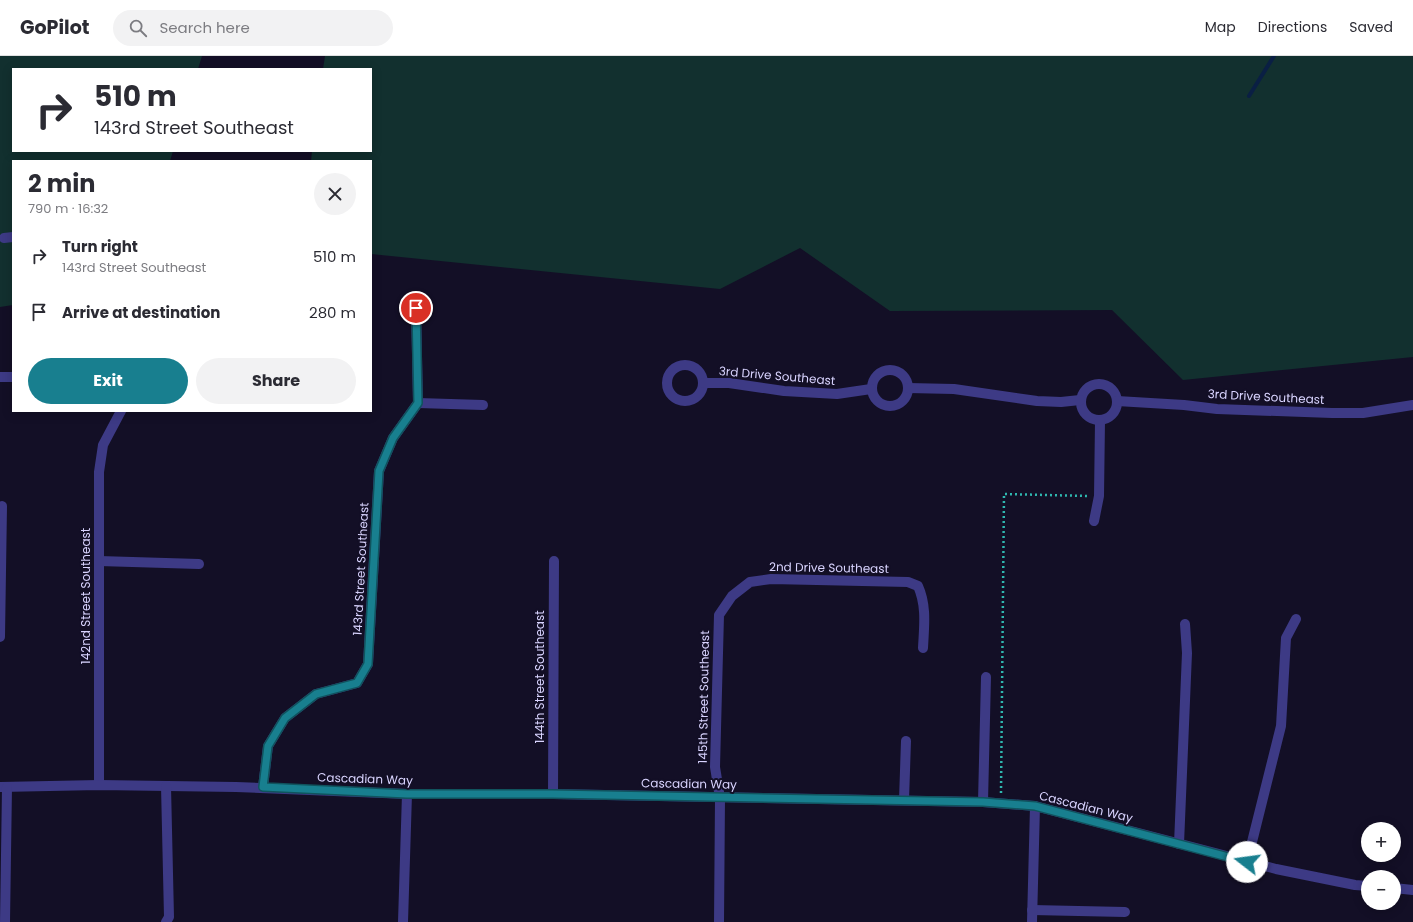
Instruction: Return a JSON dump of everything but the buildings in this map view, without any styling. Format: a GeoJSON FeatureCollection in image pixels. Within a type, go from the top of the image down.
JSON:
{"type":"FeatureCollection","features":[{"type":"Feature","properties":{"kind":"street"},"geometry":{"type":"LineString","coordinates":[[416,308],[418,403],[483,405]]}},
{"type":"Feature","properties":{"kind":"street"},"geometry":{"type":"LineString","coordinates":[[887,370],[899,372],[904,376],[908,388],[905,399],[896,406],[890,407],[879,403],[875,399],[871,389],[876,376],[887,370]]}},
{"type":"Feature","properties":{"kind":"street"},"geometry":{"type":"LineString","coordinates":[[0,377],[12,377]]}},
{"type":"Feature","properties":{"kind":"street","name":"3rd Drive Southeast"},"geometry":{"type":"LineString","coordinates":[[704,383],[729,383],[784,390],[837,394],[871,389]]}},
{"type":"Feature","properties":{"kind":"street"},"geometry":{"type":"LineString","coordinates":[[1103,384],[1113,390],[1117,401],[1117,407],[1111,416],[1100,421],[1088,417],[1084,412],[1080,400],[1086,389],[1090,386],[1103,384]]}},
{"type":"Feature","properties":{"kind":"street"},"geometry":{"type":"LineString","coordinates":[[908,388],[954,389],[1037,401],[1061,402],[1080,400]]}},
{"type":"Feature","properties":{"kind":"street","name":"3rd Drive Southeast"},"geometry":{"type":"LineString","coordinates":[[1117,401],[1184,405],[1216,409],[1332,413],[1363,413],[1413,405]]}},
{"type":"Feature","properties":{"kind":"street","name":"143rd Street Southeast"},"geometry":{"type":"LineString","coordinates":[[263,787],[268,746],[285,718],[316,694],[357,683],[368,664],[379,471],[393,438],[418,403]]}},
{"type":"Feature","properties":{"kind":"street","name":"142nd Street Southeast"},"geometry":{"type":"LineString","coordinates":[[99,785],[99,472],[103,445],[120,412]]}},
{"type":"Feature","properties":{"kind":"street"},"geometry":{"type":"LineString","coordinates":[[1094,520],[1098,496],[1100,421]]}},
{"type":"Feature","properties":{"kind":"street"},"geometry":{"type":"LineString","coordinates":[[0,637],[2,506]]}},
{"type":"Feature","properties":{"kind":"street","name":"144th Street Southeast"},"geometry":{"type":"LineString","coordinates":[[552,794],[554,560]]}},
{"type":"Feature","properties":{"kind":"street"},"geometry":{"type":"LineString","coordinates":[[99,561],[199,564]]}},
{"type":"Feature","properties":{"kind":"street","name":"2nd Drive Southeast"},"geometry":{"type":"LineString","coordinates":[[732,596],[750,582],[771,579],[908,582],[918,586],[923,596],[923,648]]}},
{"type":"Feature","properties":{"kind":"street","name":"145th Street Southeast"},"geometry":{"type":"LineString","coordinates":[[719,922],[720,798],[715,767],[719,615],[732,596]]}},
{"type":"Feature","properties":{"kind":"street"},"geometry":{"type":"LineString","coordinates":[[1247,862],[1281,726],[1286,638],[1296,619]]}},
{"type":"Feature","properties":{"kind":"street"},"geometry":{"type":"LineString","coordinates":[[1179,844],[1187,654],[1185,624]]}},
{"type":"Feature","properties":{"kind":"street"},"geometry":{"type":"LineString","coordinates":[[983,802],[986,678]]}},
{"type":"Feature","properties":{"kind":"street"},"geometry":{"type":"LineString","coordinates":[[904,800],[906,742]]}},
{"type":"Feature","properties":{"kind":"street","name":"Cascadian Way"},"geometry":{"type":"LineString","coordinates":[[4,787],[99,785],[263,787],[407,794],[552,794],[1001,803],[1035,806],[1247,862],[1361,885]]}},
{"type":"Feature","properties":{"kind":"street"},"geometry":{"type":"LineString","coordinates":[[166,786],[169,917],[166,922]]}},
{"type":"Feature","properties":{"kind":"street"},"geometry":{"type":"LineString","coordinates":[[4,787],[4,922]]}},
{"type":"Feature","properties":{"kind":"street"},"geometry":{"type":"LineString","coordinates":[[403,922],[407,794]]}},
{"type":"Feature","properties":{"kind":"street"},"geometry":{"type":"LineString","coordinates":[[1032,922],[1035,806]]}},
{"type":"Feature","properties":{"kind":"street"},"geometry":{"type":"LineString","coordinates":[[1401,889],[1413,890]]}},
{"type":"Feature","properties":{"kind":"street"},"geometry":{"type":"LineString","coordinates":[[1032,910],[1125,912]]}},
{"type":"Feature","properties":{"kind":"path"},"geometry":{"type":"LineString","coordinates":[[1001,803],[1004,494],[1098,496]]}},
{"type":"Feature","properties":{"kind":"green space"},"geometry":{"type":"Polygon","coordinates":[[[0,56],[202,56],[198,68],[12,68],[12,152],[173,152],[170,160],[12,160],[12,305],[0,307],[0,56]]]}},
{"type":"Feature","properties":{"kind":"green space"},"geometry":{"type":"Polygon","coordinates":[[[325,56],[1413,56],[1413,357],[1183,380],[1112,310],[890,311],[800,248],[720,289],[372,254],[372,160],[311,160],[312,152],[372,152],[372,68],[323,68],[325,56]]]}},
{"type":"Feature","properties":{"kind":"waterway"},"geometry":{"type":"LineString","coordinates":[[1249,96],[1274,56]]}},
{"type":"Feature","properties":{"kind":"route"},"geometry":{"type":"LineString","coordinates":[[416,308],[418,403],[393,438],[379,471],[368,664],[357,683],[316,694],[285,718],[268,746],[263,787],[407,794],[552,794],[1001,803],[1035,806],[1247,862]]}}]}
